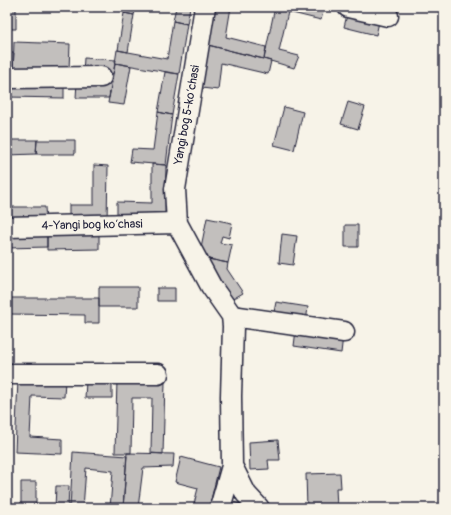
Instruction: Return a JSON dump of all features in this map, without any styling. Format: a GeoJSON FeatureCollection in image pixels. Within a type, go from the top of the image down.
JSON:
{"type":"FeatureCollection","features":[{"type":"Feature","properties":{"kind":"street","name":"Yangi bog 5-koʼchasi"},"geometry":{"type":"LineString","coordinates":[[177,223],[175,189],[205,7]]}},
{"type":"Feature","properties":{"kind":"street"},"geometry":{"type":"LineString","coordinates":[[348,7],[388,16]]}},
{"type":"Feature","properties":{"kind":"street"},"geometry":{"type":"LineString","coordinates":[[7,78],[101,77]]}},
{"type":"Feature","properties":{"kind":"street","name":"4-Yangi bog koʼchasi"},"geometry":{"type":"LineString","coordinates":[[7,227],[177,223]]}},
{"type":"Feature","properties":{"kind":"street"},"geometry":{"type":"LineString","coordinates":[[177,223],[211,286],[232,316],[232,466],[220,508]]}},
{"type":"Feature","properties":{"kind":"street"},"geometry":{"type":"LineString","coordinates":[[232,316],[344,332]]}},
{"type":"Feature","properties":{"kind":"street"},"geometry":{"type":"LineString","coordinates":[[7,374],[158,374]]}},
{"type":"Feature","properties":{"kind":"street"},"geometry":{"type":"LineString","coordinates":[[232,466],[246,494],[259,508]]}},
{"type":"Feature","properties":{"kind":"building"},"geometry":{"type":"Polygon","coordinates":[[[7,7],[16,7],[16,29],[7,29],[7,7]]]}},
{"type":"Feature","properties":{"kind":"building"},"geometry":{"type":"Polygon","coordinates":[[[125,7],[136,7],[134,15],[124,13],[125,7]]]}},
{"type":"Feature","properties":{"kind":"building"},"geometry":{"type":"Polygon","coordinates":[[[176,7],[190,7],[187,24],[173,21],[176,7]]]}},
{"type":"Feature","properties":{"kind":"building"},"geometry":{"type":"Polygon","coordinates":[[[215,7],[231,7],[226,37],[266,47],[264,59],[208,45],[215,7]]]}},
{"type":"Feature","properties":{"kind":"building"},"geometry":{"type":"Polygon","coordinates":[[[275,7],[324,8],[321,20],[288,12],[279,51],[299,56],[294,68],[264,59],[275,7]]]}},
{"type":"Feature","properties":{"kind":"building"},"geometry":{"type":"Polygon","coordinates":[[[124,13],[134,15],[128,52],[118,50],[124,13]]]}},
{"type":"Feature","properties":{"kind":"building"},"geometry":{"type":"Polygon","coordinates":[[[347,15],[379,22],[376,35],[344,27],[347,15]]]}},
{"type":"Feature","properties":{"kind":"building"},"geometry":{"type":"Polygon","coordinates":[[[173,21],[187,24],[179,74],[115,63],[117,50],[167,59],[173,21]]]}},
{"type":"Feature","properties":{"kind":"building"},"geometry":{"type":"Polygon","coordinates":[[[14,42],[70,44],[69,70],[13,68],[14,42]]]}},
{"type":"Feature","properties":{"kind":"building"},"geometry":{"type":"Polygon","coordinates":[[[208,45],[271,61],[268,74],[221,63],[218,90],[202,88],[208,45]]]}},
{"type":"Feature","properties":{"kind":"building"},"geometry":{"type":"Polygon","coordinates":[[[7,53],[14,53],[13,68],[7,68],[7,53]]]}},
{"type":"Feature","properties":{"kind":"building"},"geometry":{"type":"Polygon","coordinates":[[[84,58],[116,60],[113,74],[83,73],[84,58]]]}},
{"type":"Feature","properties":{"kind":"building"},"geometry":{"type":"Polygon","coordinates":[[[115,63],[131,66],[124,105],[108,103],[115,63]]]}},
{"type":"Feature","properties":{"kind":"building"},"geometry":{"type":"Polygon","coordinates":[[[165,72],[179,74],[172,115],[158,112],[165,72]]]}},
{"type":"Feature","properties":{"kind":"building"},"geometry":{"type":"Polygon","coordinates":[[[77,82],[112,82],[109,98],[76,98],[77,82]]]}},
{"type":"Feature","properties":{"kind":"building"},"geometry":{"type":"Polygon","coordinates":[[[7,83],[64,83],[64,98],[7,97],[7,83]]]}},
{"type":"Feature","properties":{"kind":"building"},"geometry":{"type":"Polygon","coordinates":[[[348,102],[365,107],[358,129],[341,124],[348,102]]]}},
{"type":"Feature","properties":{"kind":"building"},"geometry":{"type":"Polygon","coordinates":[[[284,107],[303,112],[294,150],[274,145],[284,107]]]}},
{"type":"Feature","properties":{"kind":"building"},"geometry":{"type":"Polygon","coordinates":[[[158,112],[172,115],[166,165],[130,162],[132,149],[153,150],[158,112]]]}},
{"type":"Feature","properties":{"kind":"building"},"geometry":{"type":"Polygon","coordinates":[[[7,140],[37,140],[36,154],[7,155],[7,140]]]}},
{"type":"Feature","properties":{"kind":"building"},"geometry":{"type":"Polygon","coordinates":[[[37,140],[75,140],[75,154],[36,154],[37,140]]]}},
{"type":"Feature","properties":{"kind":"building"},"geometry":{"type":"Polygon","coordinates":[[[152,164],[166,165],[165,219],[117,219],[117,202],[152,203],[152,164]]]}},
{"type":"Feature","properties":{"kind":"building"},"geometry":{"type":"Polygon","coordinates":[[[94,165],[108,166],[107,221],[69,220],[69,205],[94,205],[94,165]]]}},
{"type":"Feature","properties":{"kind":"building"},"geometry":{"type":"Polygon","coordinates":[[[7,207],[45,207],[46,222],[7,223],[7,207]]]}},
{"type":"Feature","properties":{"kind":"building"},"geometry":{"type":"Polygon","coordinates":[[[207,218],[232,223],[229,238],[222,236],[220,243],[232,245],[228,263],[199,257],[207,218]]]}},
{"type":"Feature","properties":{"kind":"building"},"geometry":{"type":"Polygon","coordinates":[[[345,225],[358,225],[358,247],[345,247],[345,225]]]}},
{"type":"Feature","properties":{"kind":"building"},"geometry":{"type":"Polygon","coordinates":[[[99,231],[99,249],[47,250],[47,232],[99,231]]]}},
{"type":"Feature","properties":{"kind":"building"},"geometry":{"type":"Polygon","coordinates":[[[7,232],[47,232],[47,247],[7,248],[7,232]]]}},
{"type":"Feature","properties":{"kind":"building"},"geometry":{"type":"Polygon","coordinates":[[[282,234],[297,236],[293,265],[279,263],[282,234]]]}},
{"type":"Feature","properties":{"kind":"building"},"geometry":{"type":"Polygon","coordinates":[[[208,259],[228,263],[227,269],[243,293],[231,300],[206,270],[208,259]]]}},
{"type":"Feature","properties":{"kind":"building"},"geometry":{"type":"Polygon","coordinates":[[[99,287],[138,287],[138,307],[99,307],[99,287]]]}},
{"type":"Feature","properties":{"kind":"building"},"geometry":{"type":"Polygon","coordinates":[[[157,288],[175,288],[175,301],[157,301],[157,288]]]}},
{"type":"Feature","properties":{"kind":"building"},"geometry":{"type":"Polygon","coordinates":[[[7,298],[99,298],[99,323],[85,323],[85,315],[9,314],[9,322],[7,322],[7,298]]]}},
{"type":"Feature","properties":{"kind":"building"},"geometry":{"type":"Polygon","coordinates":[[[276,302],[308,307],[306,322],[273,317],[276,302]]]}},
{"type":"Feature","properties":{"kind":"building"},"geometry":{"type":"Polygon","coordinates":[[[296,330],[343,336],[341,353],[294,346],[296,330]]]}},
{"type":"Feature","properties":{"kind":"building"},"geometry":{"type":"Polygon","coordinates":[[[18,379],[65,380],[64,397],[32,396],[30,437],[62,439],[62,454],[15,452],[18,379]]]}},
{"type":"Feature","properties":{"kind":"building"},"geometry":{"type":"Polygon","coordinates":[[[117,380],[165,382],[163,454],[151,453],[152,398],[132,398],[131,453],[115,453],[117,380]]]}},
{"type":"Feature","properties":{"kind":"building"},"geometry":{"type":"Polygon","coordinates":[[[86,381],[112,382],[112,398],[85,398],[86,381]]]}},
{"type":"Feature","properties":{"kind":"building"},"geometry":{"type":"Polygon","coordinates":[[[278,440],[280,460],[268,460],[269,469],[250,470],[249,442],[278,440]]]}},
{"type":"Feature","properties":{"kind":"building"},"geometry":{"type":"Polygon","coordinates":[[[73,452],[127,456],[123,508],[110,508],[113,471],[86,468],[83,508],[70,508],[73,452]]]}},
{"type":"Feature","properties":{"kind":"building"},"geometry":{"type":"Polygon","coordinates":[[[127,453],[174,454],[173,467],[143,468],[138,508],[123,508],[127,453]]]}},
{"type":"Feature","properties":{"kind":"building"},"geometry":{"type":"Polygon","coordinates":[[[181,457],[219,467],[209,508],[193,508],[198,488],[175,482],[181,457]]]}},
{"type":"Feature","properties":{"kind":"building"},"geometry":{"type":"Polygon","coordinates":[[[340,473],[341,488],[336,488],[337,508],[307,508],[306,474],[340,473]]]}},
{"type":"Feature","properties":{"kind":"building"},"geometry":{"type":"Polygon","coordinates":[[[21,482],[36,482],[36,508],[21,508],[21,482]]]}},
{"type":"Feature","properties":{"kind":"building"},"geometry":{"type":"Polygon","coordinates":[[[56,486],[69,486],[68,508],[55,508],[56,486]]]}},
{"type":"Feature","properties":{"kind":"building"},"geometry":{"type":"Polygon","coordinates":[[[227,500],[246,506],[245,508],[225,508],[227,500]]]}}]}
